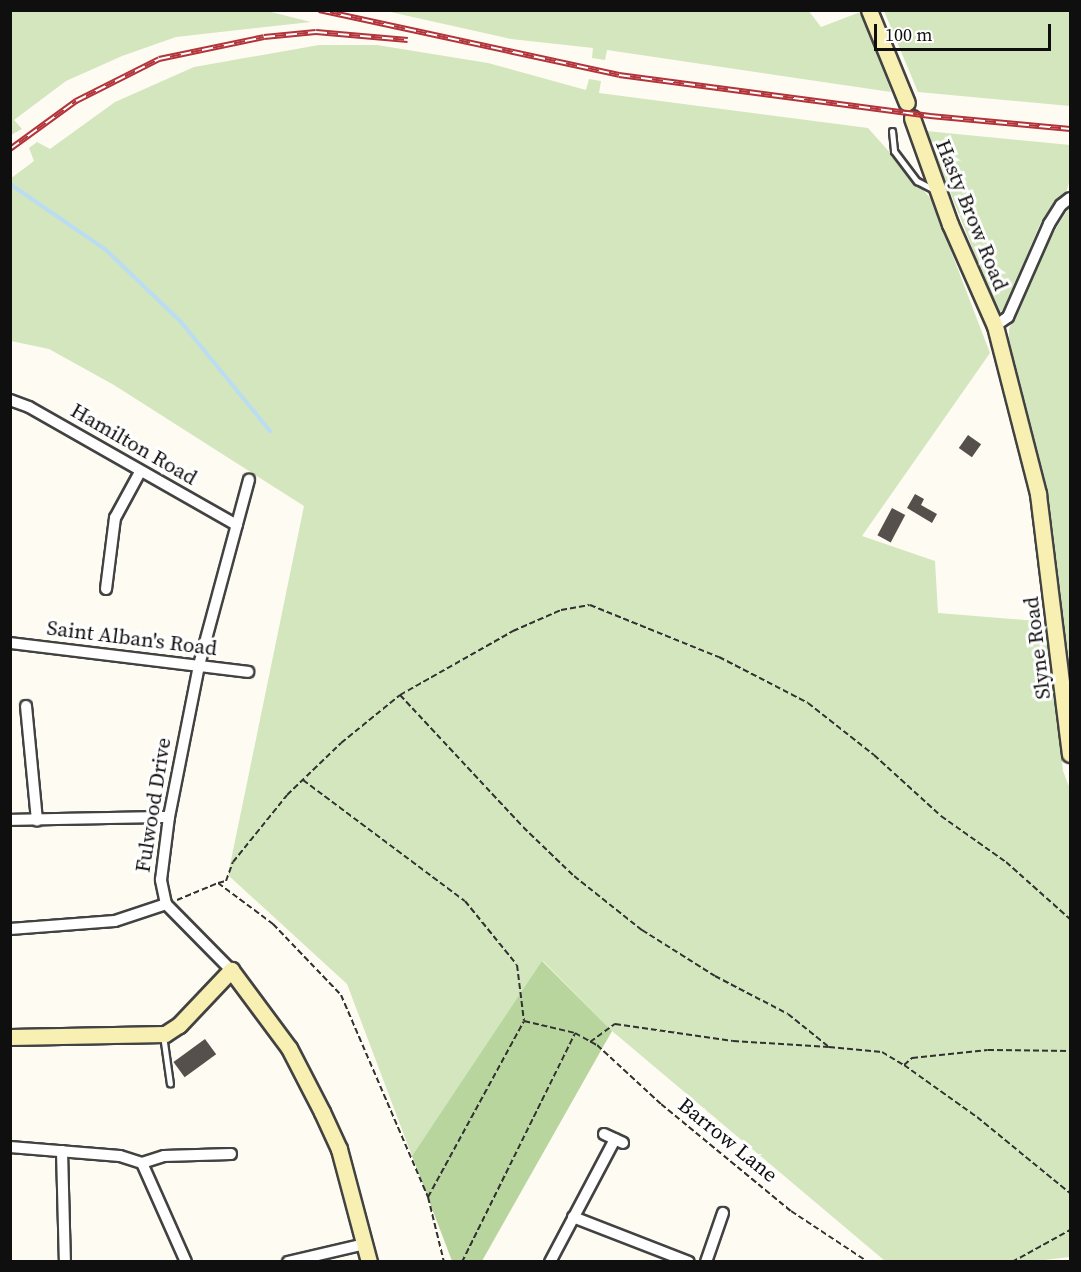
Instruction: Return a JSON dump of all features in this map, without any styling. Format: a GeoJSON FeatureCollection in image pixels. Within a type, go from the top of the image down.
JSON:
{"type":"FeatureCollection","features":[{"type":"Feature","properties":{"kind":"street"},"geometry":{"type":"LineString","coordinates":[[869,10],[907,103]]}},
{"type":"Feature","properties":{"kind":"street","name":"Hasty Brow Road"},"geometry":{"type":"LineString","coordinates":[[912,118],[938,191],[995,326]]}},
{"type":"Feature","properties":{"kind":"street"},"geometry":{"type":"LineString","coordinates":[[995,326],[1008,317],[1049,224],[1061,205],[1071,198]]}},
{"type":"Feature","properties":{"kind":"street","name":"Slyne Road"},"geometry":{"type":"LineString","coordinates":[[995,326],[1038,494],[1071,754]]}},
{"type":"Feature","properties":{"kind":"street","name":"Hamilton Road"},"geometry":{"type":"LineString","coordinates":[[10,400],[29,407],[237,525]]}},
{"type":"Feature","properties":{"kind":"street"},"geometry":{"type":"LineString","coordinates":[[106,589],[115,518],[141,472]]}},
{"type":"Feature","properties":{"kind":"street","name":"Fulwood Drive"},"geometry":{"type":"LineString","coordinates":[[166,904],[161,880],[169,817],[199,665],[249,480]]}},
{"type":"Feature","properties":{"kind":"street","name":"Saint Alban's Road"},"geometry":{"type":"LineString","coordinates":[[10,643],[248,672]]}},
{"type":"Feature","properties":{"kind":"street"},"geometry":{"type":"LineString","coordinates":[[26,706],[37,820]]}},
{"type":"Feature","properties":{"kind":"street"},"geometry":{"type":"LineString","coordinates":[[10,820],[169,817]]}},
{"type":"Feature","properties":{"kind":"street"},"geometry":{"type":"LineString","coordinates":[[10,929],[115,921],[166,904],[231,970],[289,1048],[339,1149],[369,1262]]}},
{"type":"Feature","properties":{"kind":"street"},"geometry":{"type":"LineString","coordinates":[[10,1037],[163,1034],[179,1025],[231,970]]}},
{"type":"Feature","properties":{"kind":"street"},"geometry":{"type":"LineString","coordinates":[[550,1262],[614,1138]]}},
{"type":"Feature","properties":{"kind":"street"},"geometry":{"type":"LineString","coordinates":[[10,1147],[120,1156],[142,1163],[164,1156],[231,1154]]}},
{"type":"Feature","properties":{"kind":"street"},"geometry":{"type":"LineString","coordinates":[[62,1151],[64,1262]]}},
{"type":"Feature","properties":{"kind":"street"},"geometry":{"type":"LineString","coordinates":[[142,1163],[186,1262]]}},
{"type":"Feature","properties":{"kind":"street"},"geometry":{"type":"LineString","coordinates":[[706,1262],[723,1213]]}},
{"type":"Feature","properties":{"kind":"street"},"geometry":{"type":"LineString","coordinates":[[573,1217],[689,1262]]}},
{"type":"Feature","properties":{"kind":"street"},"geometry":{"type":"LineString","coordinates":[[288,1262],[365,1244]]}},
{"type":"Feature","properties":{"kind":"lane"},"geometry":{"type":"LineString","coordinates":[[892,130],[894,151],[917,181],[938,191]]}},
{"type":"Feature","properties":{"kind":"lane"},"geometry":{"type":"LineString","coordinates":[[163,1034],[170,1084]]}},
{"type":"Feature","properties":{"kind":"path"},"geometry":{"type":"LineString","coordinates":[[166,904],[226,881],[233,862],[255,832],[303,780],[341,742],[400,695],[513,631],[561,610],[590,605],[719,657],[808,704],[874,755],[941,816],[1006,862],[1071,919]]}},
{"type":"Feature","properties":{"kind":"path"},"geometry":{"type":"LineString","coordinates":[[400,695],[574,876],[642,930],[715,976],[788,1014],[829,1047]]}},
{"type":"Feature","properties":{"kind":"path"},"geometry":{"type":"LineString","coordinates":[[303,780],[465,901],[518,965],[524,1021],[428,1197]]}},
{"type":"Feature","properties":{"kind":"path"},"geometry":{"type":"LineString","coordinates":[[218,883],[273,924],[341,995],[428,1197],[444,1262]]}},
{"type":"Feature","properties":{"kind":"path","name":"Barrow Lane"},"geometry":{"type":"LineString","coordinates":[[524,1021],[575,1033],[590,1042],[791,1210],[868,1262]]}},
{"type":"Feature","properties":{"kind":"path"},"geometry":{"type":"LineString","coordinates":[[590,1042],[615,1023],[733,1041],[882,1052],[977,1117],[1071,1193]]}},
{"type":"Feature","properties":{"kind":"path"},"geometry":{"type":"LineString","coordinates":[[462,1262],[575,1033]]}},
{"type":"Feature","properties":{"kind":"path"},"geometry":{"type":"LineString","coordinates":[[904,1065],[912,1058],[988,1050],[1071,1052]]}},
{"type":"Feature","properties":{"kind":"path"},"geometry":{"type":"LineString","coordinates":[[1012,1262],[1071,1230]]}},
{"type":"Feature","properties":{"kind":"green space"},"geometry":{"type":"Polygon","coordinates":[[[263,10],[311,22],[176,37],[122,56],[66,81],[14,120],[22,129],[11,135],[11,11],[263,10]]]}},
{"type":"Feature","properties":{"kind":"green space"},"geometry":{"type":"Polygon","coordinates":[[[808,10],[821,27],[863,11],[891,92],[607,50],[605,60],[592,58],[593,48],[511,39],[386,11],[808,10]]]}},
{"type":"Feature","properties":{"kind":"green space"},"geometry":{"type":"Polygon","coordinates":[[[884,11],[1070,11],[1070,106],[918,92],[884,11]]]}},
{"type":"Feature","properties":{"kind":"green space"},"geometry":{"type":"Polygon","coordinates":[[[319,45],[377,45],[488,63],[586,90],[589,79],[601,81],[599,93],[868,128],[931,199],[990,353],[862,536],[935,561],[938,613],[1049,622],[1063,771],[1070,789],[1070,1257],[1027,1262],[885,1261],[612,1031],[543,961],[412,1156],[347,984],[228,875],[304,506],[114,385],[49,349],[11,341],[10,179],[34,161],[29,148],[37,142],[50,149],[115,102],[194,67],[319,45]]]}},
{"type":"Feature","properties":{"kind":"green space"},"geometry":{"type":"Polygon","coordinates":[[[926,131],[1070,145],[1070,179],[1066,193],[1055,201],[1039,226],[1005,309],[998,313],[926,131]]]}},
{"type":"Feature","properties":{"kind":"green space"},"geometry":{"type":"Polygon","coordinates":[[[1070,206],[1070,685],[1047,489],[1009,344],[1009,329],[1040,254],[1070,206]]]}},
{"type":"Feature","properties":{"kind":"green space"},"geometry":{"type":"Polygon","coordinates":[[[542,961],[612,1031],[482,1261],[452,1261],[412,1156],[542,961]]]}},
{"type":"Feature","properties":{"kind":"building"},"geometry":{"type":"Polygon","coordinates":[[[968,435],[981,444],[972,457],[959,448],[968,435]]]}},
{"type":"Feature","properties":{"kind":"building"},"geometry":{"type":"Polygon","coordinates":[[[915,494],[924,499],[921,505],[937,514],[932,523],[907,508],[915,494]]]}},
{"type":"Feature","properties":{"kind":"building"},"geometry":{"type":"Polygon","coordinates":[[[892,508],[905,515],[891,542],[877,535],[892,508]]]}},
{"type":"Feature","properties":{"kind":"building"},"geometry":{"type":"Polygon","coordinates":[[[205,1039],[216,1054],[185,1077],[173,1062],[205,1039]]]}},
{"type":"Feature","properties":{"kind":"waterway"},"geometry":{"type":"LineString","coordinates":[[10,184],[106,250],[181,322],[270,431]]}},
{"type":"Feature","properties":{"kind":"railway"},"geometry":{"type":"LineString","coordinates":[[319,10],[619,75],[930,116],[1070,129]]}},
{"type":"Feature","properties":{"kind":"railway"},"geometry":{"type":"LineString","coordinates":[[10,149],[76,101],[159,59],[264,37],[316,32],[408,40]]}}]}
